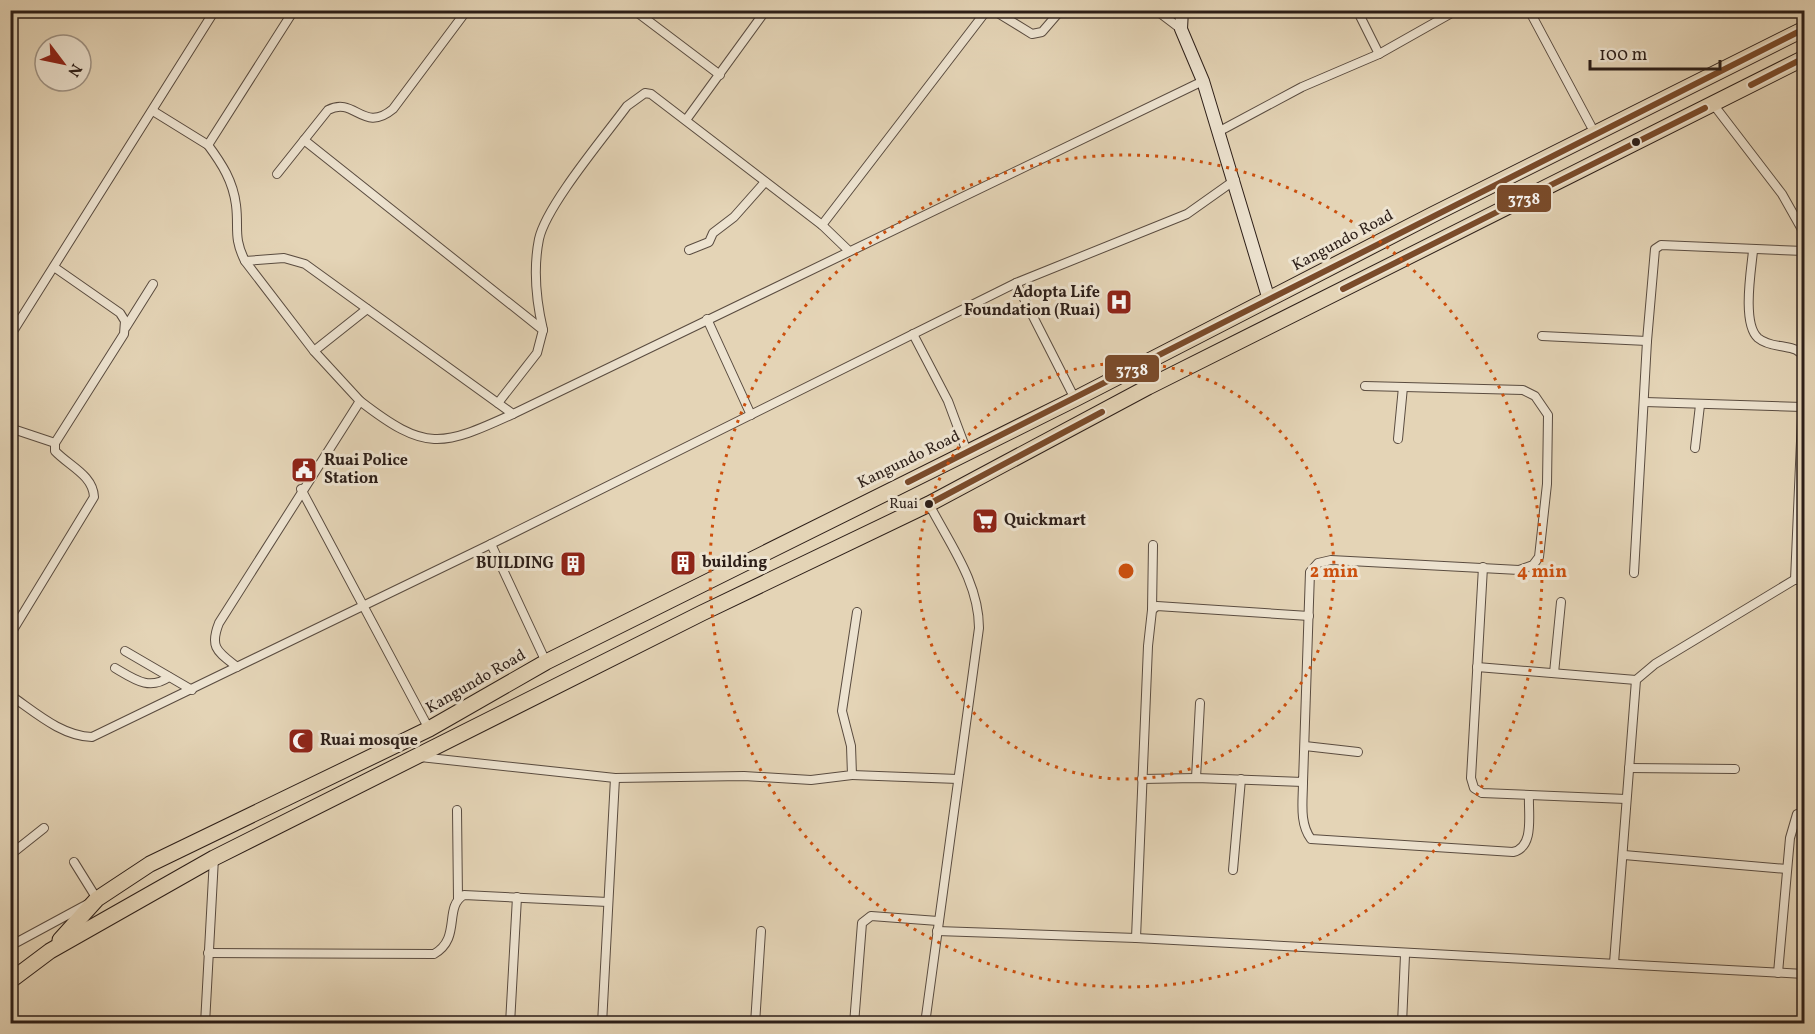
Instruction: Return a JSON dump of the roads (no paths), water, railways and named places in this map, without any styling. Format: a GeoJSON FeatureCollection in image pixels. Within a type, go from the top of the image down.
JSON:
{"type":"FeatureCollection","features":[{"type":"Feature","properties":{"kind":"highway","name":"Kangundo Road"},"geometry":{"type":"LineString","coordinates":[[50,951],[97,899],[150,864],[429,729],[546,662],[1075,399],[1432,215],[1804,29]]}},
{"type":"Feature","properties":{"kind":"highway","name":"Kangundo Road"},"geometry":{"type":"LineString","coordinates":[[10,981],[50,951],[214,858],[414,756],[929,504],[1148,387],[1804,58]]}},
{"type":"Feature","properties":{"kind":"highway"},"geometry":{"type":"LineString","coordinates":[[964,453],[973,480]]}},
{"type":"Feature","properties":{"kind":"highway"},"geometry":{"type":"LineString","coordinates":[[150,864],[155,878],[165,886]]}},
{"type":"Feature","properties":{"kind":"street"},"geometry":{"type":"LineString","coordinates":[[10,336],[215,10]]}},
{"type":"Feature","properties":{"kind":"street"},"geometry":{"type":"LineString","coordinates":[[208,145],[294,10]]}},
{"type":"Feature","properties":{"kind":"street"},"geometry":{"type":"LineString","coordinates":[[277,174],[321,117],[336,106],[348,107],[367,118],[375,119],[383,117],[393,109],[467,10]]}},
{"type":"Feature","properties":{"kind":"street"},"geometry":{"type":"LineString","coordinates":[[634,10],[720,75]]}},
{"type":"Feature","properties":{"kind":"street"},"geometry":{"type":"LineString","coordinates":[[686,120],[766,10]]}},
{"type":"Feature","properties":{"kind":"street"},"geometry":{"type":"LineString","coordinates":[[822,225],[987,10]]}},
{"type":"Feature","properties":{"kind":"street"},"geometry":{"type":"LineString","coordinates":[[993,10],[1032,34],[1042,32],[1061,10]]}},
{"type":"Feature","properties":{"kind":"street"},"geometry":{"type":"LineString","coordinates":[[1156,10],[1181,29],[1203,81],[1235,180],[1269,300]]}},
{"type":"Feature","properties":{"kind":"street"},"geometry":{"type":"LineString","coordinates":[[1357,10],[1378,54]]}},
{"type":"Feature","properties":{"kind":"street"},"geometry":{"type":"LineString","coordinates":[[1218,132],[1302,87],[1378,54],[1457,10]]}},
{"type":"Feature","properties":{"kind":"street"},"geometry":{"type":"LineString","coordinates":[[1529,10],[1591,126]]}},
{"type":"Feature","properties":{"kind":"street"},"geometry":{"type":"LineString","coordinates":[[1181,29],[1186,12]]}},
{"type":"Feature","properties":{"kind":"street"},"geometry":{"type":"LineString","coordinates":[[153,111],[208,145],[223,165],[233,187],[237,208],[236,239],[245,261],[314,351],[360,401],[398,426],[434,441],[449,440],[513,414],[848,250],[1203,81]]}},
{"type":"Feature","properties":{"kind":"street"},"geometry":{"type":"LineString","coordinates":[[498,403],[537,353],[543,330],[537,303],[536,269],[539,237],[550,211],[627,105],[638,97],[651,94],[822,225],[848,250]]}},
{"type":"Feature","properties":{"kind":"street"},"geometry":{"type":"LineString","coordinates":[[1713,104],[1782,194],[1804,233]]}},
{"type":"Feature","properties":{"kind":"street"},"geometry":{"type":"LineString","coordinates":[[304,140],[543,330]]}},
{"type":"Feature","properties":{"kind":"street"},"geometry":{"type":"LineString","coordinates":[[10,695],[64,730],[79,737],[92,737],[365,606],[1016,283],[1186,214],[1235,180]]}},
{"type":"Feature","properties":{"kind":"street"},"geometry":{"type":"LineString","coordinates":[[689,250],[709,242],[712,233],[734,217],[765,182]]}},
{"type":"Feature","properties":{"kind":"street"},"geometry":{"type":"LineString","coordinates":[[1634,573],[1647,341],[1656,247],[1661,245],[1753,251],[1804,251]]}},
{"type":"Feature","properties":{"kind":"street"},"geometry":{"type":"LineString","coordinates":[[1753,251],[1749,288],[1752,329],[1763,342],[1793,348],[1804,358]]}},
{"type":"Feature","properties":{"kind":"street"},"geometry":{"type":"LineString","coordinates":[[245,261],[284,258],[297,261],[513,414]]}},
{"type":"Feature","properties":{"kind":"street"},"geometry":{"type":"LineString","coordinates":[[54,267],[120,313],[126,327]]}},
{"type":"Feature","properties":{"kind":"street"},"geometry":{"type":"LineString","coordinates":[[1016,283],[1075,399]]}},
{"type":"Feature","properties":{"kind":"street"},"geometry":{"type":"LineString","coordinates":[[10,635],[94,497],[94,487],[88,479],[62,459],[55,451],[55,443],[153,284]]}},
{"type":"Feature","properties":{"kind":"street"},"geometry":{"type":"LineString","coordinates":[[314,351],[367,309]]}},
{"type":"Feature","properties":{"kind":"street"},"geometry":{"type":"LineString","coordinates":[[707,319],[751,415]]}},
{"type":"Feature","properties":{"kind":"street"},"geometry":{"type":"LineString","coordinates":[[913,334],[948,401],[964,453]]}},
{"type":"Feature","properties":{"kind":"street"},"geometry":{"type":"LineString","coordinates":[[1542,336],[1647,341]]}},
{"type":"Feature","properties":{"kind":"street"},"geometry":{"type":"LineString","coordinates":[[1795,580],[1804,372]]}},
{"type":"Feature","properties":{"kind":"street"},"geometry":{"type":"LineString","coordinates":[[1365,386],[1523,390],[1536,396],[1545,407],[1549,423],[1542,541],[1539,557],[1527,569],[1330,560],[1318,563],[1310,572],[1303,782],[1305,831],[1311,838],[1513,852],[1520,850],[1526,844],[1529,795]]}},
{"type":"Feature","properties":{"kind":"street"},"geometry":{"type":"LineString","coordinates":[[1398,439],[1403,387]]}},
{"type":"Feature","properties":{"kind":"street"},"geometry":{"type":"LineString","coordinates":[[237,667],[217,651],[213,637],[219,623],[301,489],[360,401]]}},
{"type":"Feature","properties":{"kind":"street"},"geometry":{"type":"LineString","coordinates":[[1645,402],[1802,407]]}},
{"type":"Feature","properties":{"kind":"street"},"geometry":{"type":"LineString","coordinates":[[1695,448],[1700,405]]}},
{"type":"Feature","properties":{"kind":"street"},"geometry":{"type":"LineString","coordinates":[[10,428],[55,443]]}},
{"type":"Feature","properties":{"kind":"street"},"geometry":{"type":"LineString","coordinates":[[301,489],[429,729]]}},
{"type":"Feature","properties":{"kind":"street"},"geometry":{"type":"LineString","coordinates":[[925,1023],[979,617],[969,579],[929,504]]}},
{"type":"Feature","properties":{"kind":"street"},"geometry":{"type":"LineString","coordinates":[[491,544],[546,662]]}},
{"type":"Feature","properties":{"kind":"street"},"geometry":{"type":"LineString","coordinates":[[1136,938],[1152,610],[1153,545]]}},
{"type":"Feature","properties":{"kind":"street"},"geometry":{"type":"LineString","coordinates":[[1483,567],[1472,783],[1482,793],[1626,798]]}},
{"type":"Feature","properties":{"kind":"street"},"geometry":{"type":"LineString","coordinates":[[1477,667],[1636,680],[1655,664],[1804,574]]}},
{"type":"Feature","properties":{"kind":"street"},"geometry":{"type":"LineString","coordinates":[[1554,673],[1561,602]]}},
{"type":"Feature","properties":{"kind":"street"},"geometry":{"type":"LineString","coordinates":[[1152,610],[1157,606],[1309,616]]}},
{"type":"Feature","properties":{"kind":"street"},"geometry":{"type":"LineString","coordinates":[[852,775],[851,746],[842,711],[856,612]]}},
{"type":"Feature","properties":{"kind":"street"},"geometry":{"type":"LineString","coordinates":[[125,651],[192,690]]}},
{"type":"Feature","properties":{"kind":"street"},"geometry":{"type":"LineString","coordinates":[[115,668],[136,681],[147,684],[162,682],[169,677]]}},
{"type":"Feature","properties":{"kind":"street"},"geometry":{"type":"LineString","coordinates":[[1614,963],[1636,680]]}},
{"type":"Feature","properties":{"kind":"street"},"geometry":{"type":"LineString","coordinates":[[1196,778],[1200,703]]}},
{"type":"Feature","properties":{"kind":"street"},"geometry":{"type":"LineString","coordinates":[[1305,746],[1358,752]]}},
{"type":"Feature","properties":{"kind":"street"},"geometry":{"type":"LineString","coordinates":[[414,756],[615,778],[744,776],[811,780],[852,775],[958,779]]}},
{"type":"Feature","properties":{"kind":"street"},"geometry":{"type":"LineString","coordinates":[[1629,768],[1735,769]]}},
{"type":"Feature","properties":{"kind":"street"},"geometry":{"type":"LineString","coordinates":[[602,1023],[615,778]]}},
{"type":"Feature","properties":{"kind":"street"},"geometry":{"type":"LineString","coordinates":[[1142,779],[1196,778],[1303,782]]}},
{"type":"Feature","properties":{"kind":"street"},"geometry":{"type":"LineString","coordinates":[[1233,870],[1241,780]]}},
{"type":"Feature","properties":{"kind":"street"},"geometry":{"type":"LineString","coordinates":[[208,953],[434,954],[449,941],[458,898],[457,810]]}},
{"type":"Feature","properties":{"kind":"street"},"geometry":{"type":"LineString","coordinates":[[1778,973],[1787,869],[1794,820],[1797,814],[1804,812]]}},
{"type":"Feature","properties":{"kind":"street"},"geometry":{"type":"LineString","coordinates":[[10,855],[44,828]]}},
{"type":"Feature","properties":{"kind":"street"},"geometry":{"type":"LineString","coordinates":[[1624,855],[1787,869]]}},
{"type":"Feature","properties":{"kind":"street"},"geometry":{"type":"LineString","coordinates":[[206,1023],[214,858]]}},
{"type":"Feature","properties":{"kind":"street"},"geometry":{"type":"LineString","coordinates":[[10,946],[97,899],[74,862]]}},
{"type":"Feature","properties":{"kind":"street"},"geometry":{"type":"LineString","coordinates":[[458,898],[464,895],[608,902]]}},
{"type":"Feature","properties":{"kind":"street"},"geometry":{"type":"LineString","coordinates":[[510,1023],[517,897]]}},
{"type":"Feature","properties":{"kind":"street"},"geometry":{"type":"LineString","coordinates":[[854,1023],[862,923],[871,916],[938,921]]}},
{"type":"Feature","properties":{"kind":"street"},"geometry":{"type":"LineString","coordinates":[[755,1023],[761,931]]}},
{"type":"Feature","properties":{"kind":"street"},"geometry":{"type":"LineString","coordinates":[[937,931],[1136,938],[1405,955],[1614,963],[1804,974]]}},
{"type":"Feature","properties":{"kind":"street"},"geometry":{"type":"LineString","coordinates":[[1402,1023],[1405,955]]}},
{"type":"Feature","properties":{"kind":"place","name":"Adopta Life Foundation (Ruai)"},"geometry":{"type":"Point","coordinates":[1119,302]}},
{"type":"Feature","properties":{"kind":"place","name":"Ruai Police Station"},"geometry":{"type":"Point","coordinates":[304,470]}},
{"type":"Feature","properties":{"kind":"place","name":"Ruai"},"geometry":{"type":"Point","coordinates":[929,504]}},
{"type":"Feature","properties":{"kind":"place","name":"Quickmart"},"geometry":{"type":"Point","coordinates":[985,521]}},
{"type":"Feature","properties":{"kind":"place","name":"building"},"geometry":{"type":"Point","coordinates":[683,563]}},
{"type":"Feature","properties":{"kind":"place","name":"BUILDING"},"geometry":{"type":"Point","coordinates":[573,564]}},
{"type":"Feature","properties":{"kind":"place","name":"Ruai mosque"},"geometry":{"type":"Point","coordinates":[301,741]}}]}
